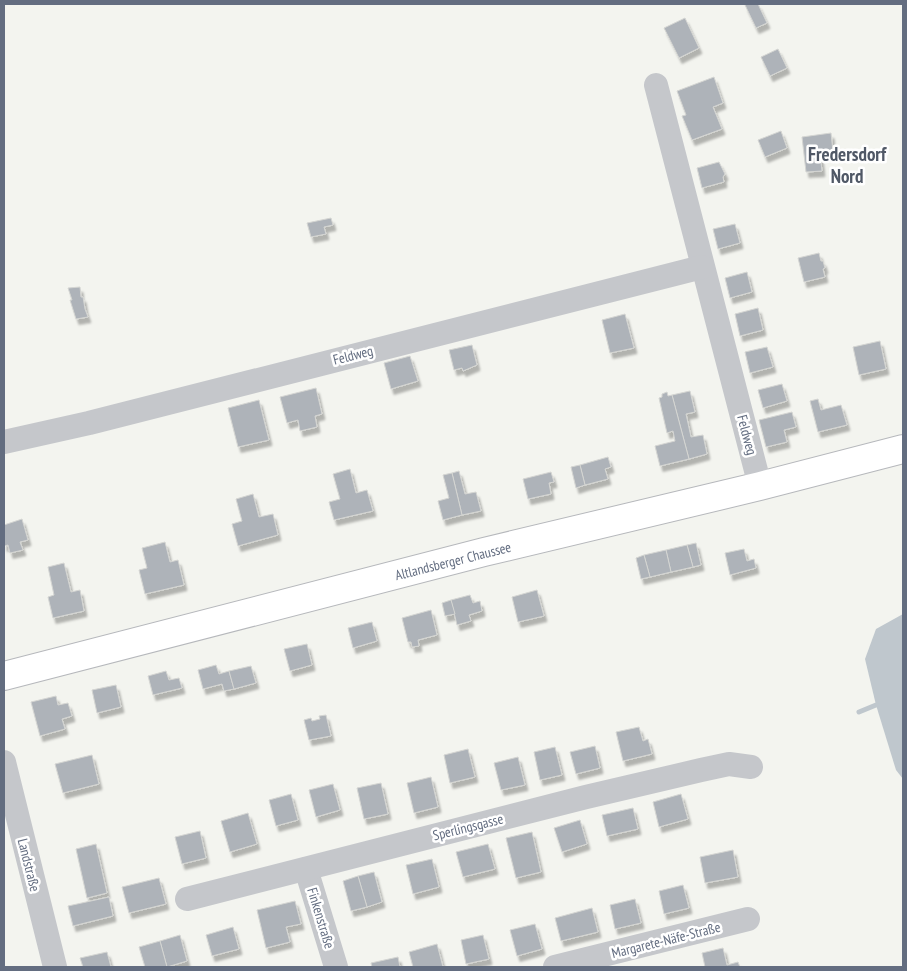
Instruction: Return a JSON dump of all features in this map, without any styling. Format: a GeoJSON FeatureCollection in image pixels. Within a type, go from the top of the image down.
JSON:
{"type":"FeatureCollection","features":[{"type":"Feature","properties":{"kind":"main road","name":"Altlandsberger Chaussee"},"geometry":{"type":"LineString","coordinates":[[4,676],[484,552],[760,486],[903,449]]}},
{"type":"Feature","properties":{"kind":"street","name":"Feldweg"},"geometry":{"type":"LineString","coordinates":[[656,85],[760,486]]}},
{"type":"Feature","properties":{"kind":"street","name":"Feldweg"},"geometry":{"type":"LineString","coordinates":[[4,442],[89,423],[702,267]]}},
{"type":"Feature","properties":{"kind":"street","name":"Landstraße"},"geometry":{"type":"LineString","coordinates":[[4,762],[55,967]]}},
{"type":"Feature","properties":{"kind":"street","name":"Sperlingsgasse"},"geometry":{"type":"LineString","coordinates":[[187,899],[586,797],[729,764],[751,768]]}},
{"type":"Feature","properties":{"kind":"street","name":"Finkenstraße"},"geometry":{"type":"LineString","coordinates":[[306,869],[336,967]]}},
{"type":"Feature","properties":{"kind":"street","name":"Margarete-Näfe-Straße"},"geometry":{"type":"LineString","coordinates":[[555,967],[748,920]]}},
{"type":"Feature","properties":{"kind":"shaded area"},"geometry":{"type":"Polygon","coordinates":[[[903,614],[903,779],[896,770],[876,705],[865,659],[876,629],[903,614]]]}},
{"type":"Feature","properties":{"kind":"building"},"geometry":{"type":"Polygon","coordinates":[[[758,4],[767,23],[756,28],[745,5],[758,4]]]}},
{"type":"Feature","properties":{"kind":"building"},"geometry":{"type":"Polygon","coordinates":[[[685,18],[699,48],[679,58],[664,28],[685,18]]]}},
{"type":"Feature","properties":{"kind":"building"},"geometry":{"type":"Polygon","coordinates":[[[778,49],[787,68],[770,76],[761,57],[778,49]]]}},
{"type":"Feature","properties":{"kind":"building"},"geometry":{"type":"Polygon","coordinates":[[[714,77],[723,103],[713,107],[722,129],[692,140],[682,116],[686,115],[677,91],[714,77]]]}},
{"type":"Feature","properties":{"kind":"building"},"geometry":{"type":"Polygon","coordinates":[[[781,131],[787,148],[765,157],[758,140],[781,131]]]}},
{"type":"Feature","properties":{"kind":"building"},"geometry":{"type":"Polygon","coordinates":[[[831,133],[833,152],[820,154],[822,171],[806,172],[802,137],[831,133]]]}},
{"type":"Feature","properties":{"kind":"building"},"geometry":{"type":"Polygon","coordinates":[[[719,162],[725,174],[723,177],[724,182],[702,188],[697,168],[719,162]]]}},
{"type":"Feature","properties":{"kind":"building"},"geometry":{"type":"Polygon","coordinates":[[[331,218],[333,225],[324,227],[326,234],[311,237],[307,223],[331,218]]]}},
{"type":"Feature","properties":{"kind":"building"},"geometry":{"type":"Polygon","coordinates":[[[735,224],[740,243],[718,249],[713,229],[735,224]]]}},
{"type":"Feature","properties":{"kind":"building"},"geometry":{"type":"Polygon","coordinates":[[[819,253],[825,268],[823,269],[825,277],[804,282],[798,258],[819,253]]]}},
{"type":"Feature","properties":{"kind":"building"},"geometry":{"type":"Polygon","coordinates":[[[747,272],[752,292],[730,298],[725,278],[747,272]]]}},
{"type":"Feature","properties":{"kind":"building"},"geometry":{"type":"Polygon","coordinates":[[[80,287],[81,297],[83,297],[88,317],[76,319],[68,288],[80,287]]]}},
{"type":"Feature","properties":{"kind":"building"},"geometry":{"type":"Polygon","coordinates":[[[758,308],[763,330],[740,336],[735,314],[758,308]]]}},
{"type":"Feature","properties":{"kind":"building"},"geometry":{"type":"Polygon","coordinates":[[[625,314],[634,348],[610,353],[602,320],[625,314]]]}},
{"type":"Feature","properties":{"kind":"building"},"geometry":{"type":"Polygon","coordinates":[[[880,341],[886,369],[859,375],[853,347],[880,341]]]}},
{"type":"Feature","properties":{"kind":"building"},"geometry":{"type":"Polygon","coordinates":[[[472,345],[477,365],[463,371],[462,368],[454,370],[449,350],[472,345]]]}},
{"type":"Feature","properties":{"kind":"building"},"geometry":{"type":"Polygon","coordinates":[[[767,347],[773,367],[750,373],[745,352],[767,347]]]}},
{"type":"Feature","properties":{"kind":"building"},"geometry":{"type":"Polygon","coordinates":[[[410,356],[418,381],[391,389],[384,363],[410,356]]]}},
{"type":"Feature","properties":{"kind":"building"},"geometry":{"type":"Polygon","coordinates":[[[782,384],[787,401],[763,408],[758,390],[782,384]]]}},
{"type":"Feature","properties":{"kind":"building"},"geometry":{"type":"Polygon","coordinates":[[[316,388],[322,414],[315,416],[317,427],[300,431],[298,420],[287,423],[280,397],[316,388]]]}},
{"type":"Feature","properties":{"kind":"building"},"geometry":{"type":"Polygon","coordinates":[[[690,391],[695,412],[686,414],[691,437],[703,435],[707,454],[689,459],[672,395],[690,391]]]}},
{"type":"Feature","properties":{"kind":"building"},"geometry":{"type":"Polygon","coordinates":[[[667,392],[668,396],[672,395],[689,459],[660,466],[655,446],[675,441],[673,431],[667,433],[659,398],[667,392]]]}},
{"type":"Feature","properties":{"kind":"building"},"geometry":{"type":"Polygon","coordinates":[[[818,399],[821,410],[841,405],[847,425],[818,432],[810,401],[818,399]]]}},
{"type":"Feature","properties":{"kind":"building"},"geometry":{"type":"Polygon","coordinates":[[[259,400],[269,440],[238,447],[228,408],[259,400]]]}},
{"type":"Feature","properties":{"kind":"building"},"geometry":{"type":"Polygon","coordinates":[[[792,412],[796,427],[784,430],[787,442],[766,447],[759,420],[792,412]]]}},
{"type":"Feature","properties":{"kind":"building"},"geometry":{"type":"Polygon","coordinates":[[[608,457],[611,467],[605,469],[608,479],[585,485],[580,465],[608,457]]]}},
{"type":"Feature","properties":{"kind":"building"},"geometry":{"type":"Polygon","coordinates":[[[580,465],[585,485],[576,488],[571,467],[580,465]]]}},
{"type":"Feature","properties":{"kind":"building"},"geometry":{"type":"Polygon","coordinates":[[[350,469],[356,493],[367,490],[373,511],[334,520],[329,502],[340,499],[333,474],[350,469]]]}},
{"type":"Feature","properties":{"kind":"building"},"geometry":{"type":"Polygon","coordinates":[[[459,471],[465,494],[476,492],[481,511],[462,515],[452,473],[459,471]]]}},
{"type":"Feature","properties":{"kind":"building"},"geometry":{"type":"Polygon","coordinates":[[[551,472],[554,482],[549,483],[551,494],[528,499],[523,479],[551,472]]]}},
{"type":"Feature","properties":{"kind":"building"},"geometry":{"type":"Polygon","coordinates":[[[452,473],[462,515],[443,520],[438,501],[449,498],[443,475],[452,473]]]}},
{"type":"Feature","properties":{"kind":"building"},"geometry":{"type":"Polygon","coordinates":[[[253,494],[259,517],[273,514],[278,535],[238,546],[232,524],[242,521],[236,499],[253,494]]]}},
{"type":"Feature","properties":{"kind":"building"},"geometry":{"type":"Polygon","coordinates":[[[22,519],[28,540],[20,542],[23,550],[10,553],[8,545],[4,546],[4,525],[22,519]]]}},
{"type":"Feature","properties":{"kind":"building"},"geometry":{"type":"Polygon","coordinates":[[[165,542],[170,562],[178,560],[184,585],[145,594],[139,570],[147,568],[142,548],[165,542]]]}},
{"type":"Feature","properties":{"kind":"building"},"geometry":{"type":"Polygon","coordinates":[[[696,543],[701,565],[693,567],[687,545],[696,543]]]}},
{"type":"Feature","properties":{"kind":"building"},"geometry":{"type":"Polygon","coordinates":[[[687,545],[693,567],[671,572],[666,550],[687,545]]]}},
{"type":"Feature","properties":{"kind":"building"},"geometry":{"type":"Polygon","coordinates":[[[744,549],[747,561],[754,559],[756,568],[730,575],[725,553],[744,549]]]}},
{"type":"Feature","properties":{"kind":"building"},"geometry":{"type":"Polygon","coordinates":[[[666,550],[671,572],[650,577],[644,555],[666,550]]]}},
{"type":"Feature","properties":{"kind":"building"},"geometry":{"type":"Polygon","coordinates":[[[644,555],[650,577],[641,579],[636,558],[644,555]]]}},
{"type":"Feature","properties":{"kind":"building"},"geometry":{"type":"Polygon","coordinates":[[[64,563],[71,592],[80,590],[84,611],[53,618],[48,597],[54,595],[48,567],[64,563]]]}},
{"type":"Feature","properties":{"kind":"building"},"geometry":{"type":"Polygon","coordinates":[[[537,590],[544,616],[518,622],[512,597],[537,590]]]}},
{"type":"Feature","properties":{"kind":"building"},"geometry":{"type":"Polygon","coordinates":[[[470,595],[473,603],[480,601],[482,611],[469,615],[471,621],[457,625],[451,600],[470,595]]]}},
{"type":"Feature","properties":{"kind":"building"},"geometry":{"type":"Polygon","coordinates":[[[451,600],[455,614],[445,616],[442,603],[451,600]]]}},
{"type":"Feature","properties":{"kind":"building"},"geometry":{"type":"Polygon","coordinates":[[[431,610],[437,635],[418,640],[419,646],[412,647],[411,642],[408,642],[402,618],[431,610]]]}},
{"type":"Feature","properties":{"kind":"building"},"geometry":{"type":"Polygon","coordinates":[[[372,622],[377,641],[353,648],[348,628],[372,622]]]}},
{"type":"Feature","properties":{"kind":"building"},"geometry":{"type":"Polygon","coordinates":[[[307,644],[312,665],[290,671],[284,649],[307,644]]]}},
{"type":"Feature","properties":{"kind":"building"},"geometry":{"type":"Polygon","coordinates":[[[216,665],[219,674],[229,671],[234,689],[224,691],[222,684],[203,689],[198,670],[216,665]]]}},
{"type":"Feature","properties":{"kind":"building"},"geometry":{"type":"Polygon","coordinates":[[[251,666],[256,683],[234,689],[229,671],[251,666]]]}},
{"type":"Feature","properties":{"kind":"building"},"geometry":{"type":"Polygon","coordinates":[[[166,671],[169,680],[179,678],[182,688],[153,695],[148,676],[166,671]]]}},
{"type":"Feature","properties":{"kind":"building"},"geometry":{"type":"Polygon","coordinates":[[[116,685],[121,707],[97,713],[92,690],[116,685]]]}},
{"type":"Feature","properties":{"kind":"building"},"geometry":{"type":"Polygon","coordinates":[[[56,696],[58,705],[68,703],[72,716],[62,719],[65,729],[40,736],[31,702],[56,696]]]}},
{"type":"Feature","properties":{"kind":"building"},"geometry":{"type":"Polygon","coordinates":[[[326,715],[331,736],[309,740],[304,720],[311,718],[312,721],[320,719],[319,716],[326,715]]]}},
{"type":"Feature","properties":{"kind":"building"},"geometry":{"type":"Polygon","coordinates":[[[639,727],[643,741],[648,739],[652,754],[623,761],[616,732],[639,727]]]}},
{"type":"Feature","properties":{"kind":"building"},"geometry":{"type":"Polygon","coordinates":[[[595,746],[600,768],[576,774],[570,752],[595,746]]]}},
{"type":"Feature","properties":{"kind":"building"},"geometry":{"type":"Polygon","coordinates":[[[555,747],[562,775],[540,780],[534,752],[555,747]]]}},
{"type":"Feature","properties":{"kind":"building"},"geometry":{"type":"Polygon","coordinates":[[[468,749],[475,777],[450,783],[444,755],[468,749]]]}},
{"type":"Feature","properties":{"kind":"building"},"geometry":{"type":"Polygon","coordinates":[[[92,755],[99,784],[63,793],[55,764],[92,755]]]}},
{"type":"Feature","properties":{"kind":"building"},"geometry":{"type":"Polygon","coordinates":[[[518,757],[525,785],[501,790],[494,763],[518,757]]]}},
{"type":"Feature","properties":{"kind":"building"},"geometry":{"type":"Polygon","coordinates":[[[431,777],[438,807],[414,813],[407,783],[431,777]]]}},
{"type":"Feature","properties":{"kind":"building"},"geometry":{"type":"Polygon","coordinates":[[[381,783],[388,814],[364,819],[357,788],[381,783]]]}},
{"type":"Feature","properties":{"kind":"building"},"geometry":{"type":"Polygon","coordinates":[[[333,784],[340,810],[316,817],[309,790],[333,784]]]}},
{"type":"Feature","properties":{"kind":"building"},"geometry":{"type":"Polygon","coordinates":[[[291,794],[298,820],[276,826],[269,800],[291,794]]]}},
{"type":"Feature","properties":{"kind":"building"},"geometry":{"type":"Polygon","coordinates":[[[681,794],[688,819],[659,827],[653,802],[681,794]]]}},
{"type":"Feature","properties":{"kind":"building"},"geometry":{"type":"Polygon","coordinates":[[[633,808],[638,829],[607,836],[602,815],[633,808]]]}},
{"type":"Feature","properties":{"kind":"building"},"geometry":{"type":"Polygon","coordinates":[[[248,813],[257,844],[230,852],[221,821],[248,813]]]}},
{"type":"Feature","properties":{"kind":"building"},"geometry":{"type":"Polygon","coordinates":[[[580,820],[587,844],[562,852],[554,828],[580,820]]]}},
{"type":"Feature","properties":{"kind":"building"},"geometry":{"type":"Polygon","coordinates":[[[200,831],[206,858],[182,864],[175,837],[200,831]]]}},
{"type":"Feature","properties":{"kind":"building"},"geometry":{"type":"Polygon","coordinates":[[[532,832],[541,872],[516,878],[506,838],[532,832]]]}},
{"type":"Feature","properties":{"kind":"building"},"geometry":{"type":"Polygon","coordinates":[[[96,844],[107,893],[87,898],[76,849],[96,844]]]}},
{"type":"Feature","properties":{"kind":"building"},"geometry":{"type":"Polygon","coordinates":[[[488,844],[495,869],[463,877],[456,852],[488,844]]]}},
{"type":"Feature","properties":{"kind":"building"},"geometry":{"type":"Polygon","coordinates":[[[733,850],[738,877],[705,883],[700,857],[733,850]]]}},
{"type":"Feature","properties":{"kind":"building"},"geometry":{"type":"Polygon","coordinates":[[[432,859],[439,887],[413,894],[406,865],[432,859]]]}},
{"type":"Feature","properties":{"kind":"building"},"geometry":{"type":"Polygon","coordinates":[[[374,872],[382,902],[367,907],[358,876],[374,872]]]}},
{"type":"Feature","properties":{"kind":"building"},"geometry":{"type":"Polygon","coordinates":[[[358,876],[367,907],[351,911],[343,881],[358,876]]]}},
{"type":"Feature","properties":{"kind":"building"},"geometry":{"type":"Polygon","coordinates":[[[159,878],[166,904],[129,913],[122,887],[159,878]]]}},
{"type":"Feature","properties":{"kind":"building"},"geometry":{"type":"Polygon","coordinates":[[[683,885],[689,908],[664,914],[659,891],[683,885]]]}},
{"type":"Feature","properties":{"kind":"building"},"geometry":{"type":"Polygon","coordinates":[[[109,897],[113,916],[73,926],[68,906],[109,897]]]}},
{"type":"Feature","properties":{"kind":"building"},"geometry":{"type":"Polygon","coordinates":[[[635,899],[641,923],[615,929],[610,905],[635,899]]]}},
{"type":"Feature","properties":{"kind":"building"},"geometry":{"type":"Polygon","coordinates":[[[295,901],[301,924],[286,927],[290,942],[266,948],[257,910],[295,901]]]}},
{"type":"Feature","properties":{"kind":"building"},"geometry":{"type":"Polygon","coordinates":[[[592,908],[598,932],[561,941],[555,918],[592,908]]]}},
{"type":"Feature","properties":{"kind":"building"},"geometry":{"type":"Polygon","coordinates":[[[535,924],[542,949],[517,956],[510,930],[535,924]]]}},
{"type":"Feature","properties":{"kind":"building"},"geometry":{"type":"Polygon","coordinates":[[[233,927],[239,949],[212,956],[206,935],[233,927]]]}},
{"type":"Feature","properties":{"kind":"building"},"geometry":{"type":"Polygon","coordinates":[[[180,935],[187,961],[167,967],[160,941],[180,935]]]}},
{"type":"Feature","properties":{"kind":"building"},"geometry":{"type":"Polygon","coordinates":[[[483,935],[489,959],[466,964],[461,940],[483,935]]]}},
{"type":"Feature","properties":{"kind":"building"},"geometry":{"type":"Polygon","coordinates":[[[160,941],[167,967],[145,967],[139,947],[160,941]]]}},
{"type":"Feature","properties":{"kind":"building"},"geometry":{"type":"Polygon","coordinates":[[[437,944],[443,967],[413,967],[409,952],[437,944]]]}},
{"type":"Feature","properties":{"kind":"building"},"geometry":{"type":"Polygon","coordinates":[[[723,948],[727,965],[738,962],[740,967],[705,967],[702,953],[723,948]]]}},
{"type":"Feature","properties":{"kind":"building"},"geometry":{"type":"Polygon","coordinates":[[[107,952],[111,967],[83,967],[80,958],[107,952]]]}},
{"type":"Feature","properties":{"kind":"building"},"geometry":{"type":"Polygon","coordinates":[[[398,957],[400,967],[372,967],[371,963],[398,957]]]}},
{"type":"Feature","properties":{"kind":"waterway"},"geometry":{"type":"LineString","coordinates":[[859,712],[876,705]]}},
{"type":"Feature","properties":{"kind":"district","name":"Fredersdorf Nord"},"geometry":{"type":"Point","coordinates":[847,165]}}]}
